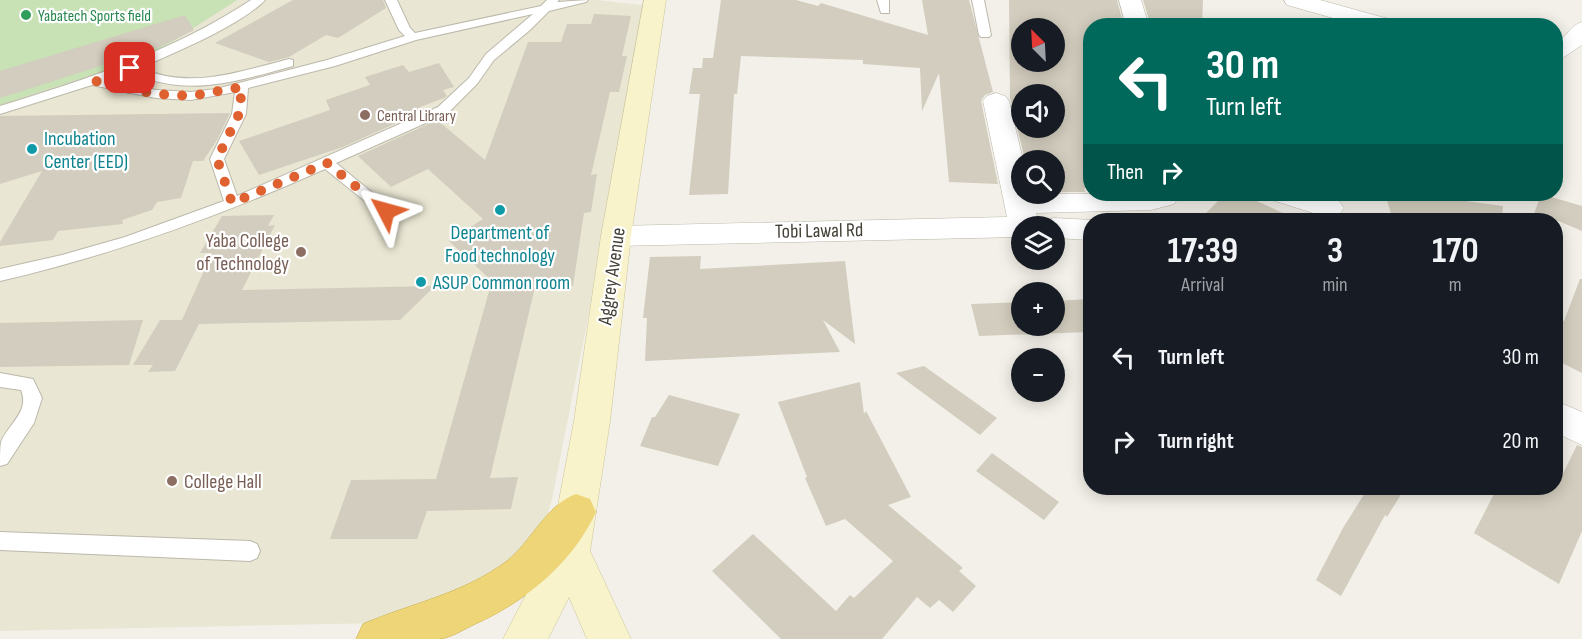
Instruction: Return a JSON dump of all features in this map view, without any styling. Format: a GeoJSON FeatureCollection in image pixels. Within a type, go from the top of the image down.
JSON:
{"type":"FeatureCollection","features":[{"type":"Feature","properties":{"kind":"highway"},"geometry":{"type":"LineString","coordinates":[[378,639],[429,624],[490,594],[523,573],[576,512]]}},
{"type":"Feature","properties":{"kind":"street","name":"Aggrey Avenue"},"geometry":{"type":"LineString","coordinates":[[570,552],[592,421],[616,236],[655,0]]}},
{"type":"Feature","properties":{"kind":"street"},"geometry":{"type":"LineString","coordinates":[[1130,0],[1136,18]]}},
{"type":"Feature","properties":{"kind":"street"},"geometry":{"type":"LineString","coordinates":[[1295,0],[1359,18]]}},
{"type":"Feature","properties":{"kind":"street"},"geometry":{"type":"LineString","coordinates":[[1563,48],[1571,44],[1582,29]]}},
{"type":"Feature","properties":{"kind":"street"},"geometry":{"type":"LineString","coordinates":[[1563,54],[1582,60]]}},
{"type":"Feature","properties":{"kind":"street"},"geometry":{"type":"LineString","coordinates":[[996,101],[1021,216]]}},
{"type":"Feature","properties":{"kind":"street","name":"Tobi Lawal Rd"},"geometry":{"type":"LineString","coordinates":[[1042,216],[1143,201]]}},
{"type":"Feature","properties":{"kind":"street"},"geometry":{"type":"LineString","coordinates":[[1307,201],[1329,208]]}},
{"type":"Feature","properties":{"kind":"street","name":"Tobi Lawal Rd"},"geometry":{"type":"LineString","coordinates":[[616,236],[933,227],[1011,220]]}},
{"type":"Feature","properties":{"kind":"street"},"geometry":{"type":"LineString","coordinates":[[1065,229],[1083,230]]}},
{"type":"Feature","properties":{"kind":"street"},"geometry":{"type":"LineString","coordinates":[[1563,420],[1582,430]]}},
{"type":"Feature","properties":{"kind":"street"},"geometry":{"type":"LineString","coordinates":[[525,639],[570,552]]}},
{"type":"Feature","properties":{"kind":"street"},"geometry":{"type":"LineString","coordinates":[[570,552],[609,639]]}},
{"type":"Feature","properties":{"kind":"lane"},"geometry":{"type":"LineString","coordinates":[[0,110],[95,82],[130,68],[192,40],[259,0]]}},
{"type":"Feature","properties":{"kind":"lane"},"geometry":{"type":"LineString","coordinates":[[391,0],[409,33]]}},
{"type":"Feature","properties":{"kind":"lane"},"geometry":{"type":"LineString","coordinates":[[130,68],[161,81],[193,84],[216,82],[409,33],[549,2],[582,0]]}},
{"type":"Feature","properties":{"kind":"lane"},"geometry":{"type":"LineString","coordinates":[[978,0],[986,35]]}},
{"type":"Feature","properties":{"kind":"lane"},"geometry":{"type":"LineString","coordinates":[[0,275],[62,261],[130,241],[232,203],[444,110],[473,81],[490,57],[549,2]]}},
{"type":"Feature","properties":{"kind":"lane"},"geometry":{"type":"LineString","coordinates":[[95,82],[156,94],[191,96],[242,87],[331,63],[409,33]]}},
{"type":"Feature","properties":{"kind":"lane"},"geometry":{"type":"LineString","coordinates":[[232,203],[217,159],[239,114],[242,87]]}},
{"type":"Feature","properties":{"kind":"lane"},"geometry":{"type":"LineString","coordinates":[[327,163],[386,211]]}},
{"type":"Feature","properties":{"kind":"lane"},"geometry":{"type":"LineString","coordinates":[[0,380],[27,384],[33,398],[28,418],[0,458]]}},
{"type":"Feature","properties":{"kind":"lane"},"geometry":{"type":"LineString","coordinates":[[0,541],[250,551]]}},
{"type":"Feature","properties":{"kind":"shaded area","name":"Yaba College of Technology"},"geometry":{"type":"Polygon","coordinates":[[[0,0],[597,0],[650,6],[552,499],[539,544],[506,573],[378,623],[0,631],[0,0]]]}},
{"type":"Feature","properties":{"kind":"green space","name":"Yabatech Sports field"},"geometry":{"type":"Polygon","coordinates":[[[0,0],[237,0],[164,47],[114,68],[0,105],[0,0]]]}},
{"type":"Feature","properties":{"kind":"building"},"geometry":{"type":"Polygon","coordinates":[[[293,0],[383,0],[386,8],[338,38],[326,35],[289,57],[269,62],[215,43],[293,0]]]}},
{"type":"Feature","properties":{"kind":"building"},"geometry":{"type":"Polygon","coordinates":[[[721,0],[796,0],[818,6],[821,3],[928,35],[922,0],[969,0],[993,92],[985,95],[981,101],[998,184],[949,182],[939,73],[922,111],[920,68],[863,64],[863,60],[741,56],[737,94],[734,94],[728,194],[689,195],[700,94],[689,94],[693,68],[702,68],[703,58],[713,58],[721,0]]]}},
{"type":"Feature","properties":{"kind":"building"},"geometry":{"type":"Polygon","coordinates":[[[1009,0],[1117,0],[1122,18],[1083,18],[1083,192],[1065,192],[1065,150],[1023,150],[1020,138],[1065,138],[1065,84],[1011,84],[1011,102],[1009,0]]]}},
{"type":"Feature","properties":{"kind":"building"},"geometry":{"type":"Polygon","coordinates":[[[1143,0],[1203,0],[1202,18],[1149,18],[1143,0]]]}},
{"type":"Feature","properties":{"kind":"building"},"geometry":{"type":"Polygon","coordinates":[[[594,14],[631,16],[622,56],[627,56],[619,92],[610,92],[591,175],[597,174],[591,212],[584,213],[573,286],[535,287],[490,478],[518,477],[511,509],[427,511],[417,539],[330,539],[351,480],[436,479],[492,281],[449,241],[483,219],[428,169],[391,187],[358,156],[437,120],[485,160],[528,42],[561,42],[567,24],[591,24],[594,14]]]}},
{"type":"Feature","properties":{"kind":"building"},"geometry":{"type":"Polygon","coordinates":[[[185,15],[194,30],[160,47],[0,98],[0,71],[185,15]]]}},
{"type":"Feature","properties":{"kind":"building","name":"Central Library"},"geometry":{"type":"Polygon","coordinates":[[[439,63],[454,87],[443,90],[447,96],[420,107],[425,110],[343,147],[259,175],[239,141],[330,110],[326,100],[370,85],[365,77],[403,65],[409,72],[439,63]]]}},
{"type":"Feature","properties":{"kind":"building"},"geometry":{"type":"Polygon","coordinates":[[[230,113],[217,140],[203,161],[193,161],[181,198],[157,202],[152,210],[122,220],[123,224],[58,231],[53,240],[0,246],[0,242],[42,171],[0,184],[0,116],[230,113]]]}},
{"type":"Feature","properties":{"kind":"building"},"geometry":{"type":"Polygon","coordinates":[[[1563,200],[1582,206],[1582,231],[1563,223],[1563,213],[1534,213],[1539,201],[1563,200]]]}},
{"type":"Feature","properties":{"kind":"building"},"geometry":{"type":"Polygon","coordinates":[[[1218,201],[1257,201],[1283,213],[1206,213],[1218,201]]]}},
{"type":"Feature","properties":{"kind":"building"},"geometry":{"type":"Polygon","coordinates":[[[1387,201],[1466,201],[1503,206],[1502,213],[1391,213],[1387,201]]]}},
{"type":"Feature","properties":{"kind":"building"},"geometry":{"type":"Polygon","coordinates":[[[274,215],[268,226],[275,225],[242,290],[435,286],[400,320],[199,324],[175,371],[148,372],[153,365],[133,365],[160,320],[182,320],[212,253],[200,253],[222,216],[274,215]]]}},
{"type":"Feature","properties":{"kind":"building"},"geometry":{"type":"Polygon","coordinates":[[[701,256],[700,269],[845,261],[855,344],[823,320],[840,352],[645,361],[647,318],[643,318],[650,257],[701,256]]]}},
{"type":"Feature","properties":{"kind":"building"},"geometry":{"type":"Polygon","coordinates":[[[1580,279],[1582,279],[1582,373],[1563,364],[1564,321],[1580,279]]]}},
{"type":"Feature","properties":{"kind":"building"},"geometry":{"type":"Polygon","coordinates":[[[1083,299],[1083,332],[1065,333],[1065,300],[1083,299]]]}},
{"type":"Feature","properties":{"kind":"building"},"geometry":{"type":"Polygon","coordinates":[[[1011,302],[1011,335],[979,336],[971,304],[1011,302]]]}},
{"type":"Feature","properties":{"kind":"building"},"geometry":{"type":"Polygon","coordinates":[[[143,320],[129,365],[0,367],[0,323],[143,320]]]}},
{"type":"Feature","properties":{"kind":"building"},"geometry":{"type":"Polygon","coordinates":[[[924,366],[997,418],[980,435],[896,373],[924,366]]]}},
{"type":"Feature","properties":{"kind":"building"},"geometry":{"type":"Polygon","coordinates":[[[860,382],[864,414],[866,411],[911,497],[888,505],[963,568],[959,571],[976,586],[953,612],[939,600],[930,608],[917,597],[882,639],[781,639],[712,571],[753,534],[836,611],[850,595],[854,598],[893,561],[845,519],[826,526],[805,478],[807,477],[778,402],[860,382]]]}},
{"type":"Feature","properties":{"kind":"building"},"geometry":{"type":"Polygon","coordinates":[[[669,395],[740,414],[718,466],[640,446],[652,417],[655,417],[669,395]]]}},
{"type":"Feature","properties":{"kind":"building"},"geometry":{"type":"Polygon","coordinates":[[[1577,445],[1582,447],[1582,531],[1559,584],[1474,533],[1493,495],[1563,495],[1563,474],[1577,445]]]}},
{"type":"Feature","properties":{"kind":"building"},"geometry":{"type":"Polygon","coordinates":[[[992,453],[1059,502],[1044,520],[976,471],[992,453]]]}},
{"type":"Feature","properties":{"kind":"building"},"geometry":{"type":"Polygon","coordinates":[[[1364,495],[1401,495],[1387,517],[1385,515],[1341,596],[1316,580],[1343,528],[1364,495]]]}},
{"type":"Feature","properties":{"kind":"place","name":"Yabatech Sports field"},"geometry":{"type":"Point","coordinates":[26,15]}},
{"type":"Feature","properties":{"kind":"place","name":"Central Library"},"geometry":{"type":"Point","coordinates":[365,115]}},
{"type":"Feature","properties":{"kind":"place","name":"Incubation Center (EED)"},"geometry":{"type":"Point","coordinates":[32,149]}},
{"type":"Feature","properties":{"kind":"place","name":"Department of Food technology"},"geometry":{"type":"Point","coordinates":[500,210]}},
{"type":"Feature","properties":{"kind":"place","name":"Yaba College of Technology"},"geometry":{"type":"Point","coordinates":[301,252]}},
{"type":"Feature","properties":{"kind":"place","name":"ASUP Common room"},"geometry":{"type":"Point","coordinates":[421,282]}},
{"type":"Feature","properties":{"kind":"place","name":"College Hall"},"geometry":{"type":"Point","coordinates":[172,481]}},
{"type":"Feature","properties":{"kind":"route"},"geometry":{"type":"LineString","coordinates":[[130,68],[95,82],[139,92],[191,96],[242,87],[239,114],[217,159],[232,203],[327,163],[386,211]]}}]}
